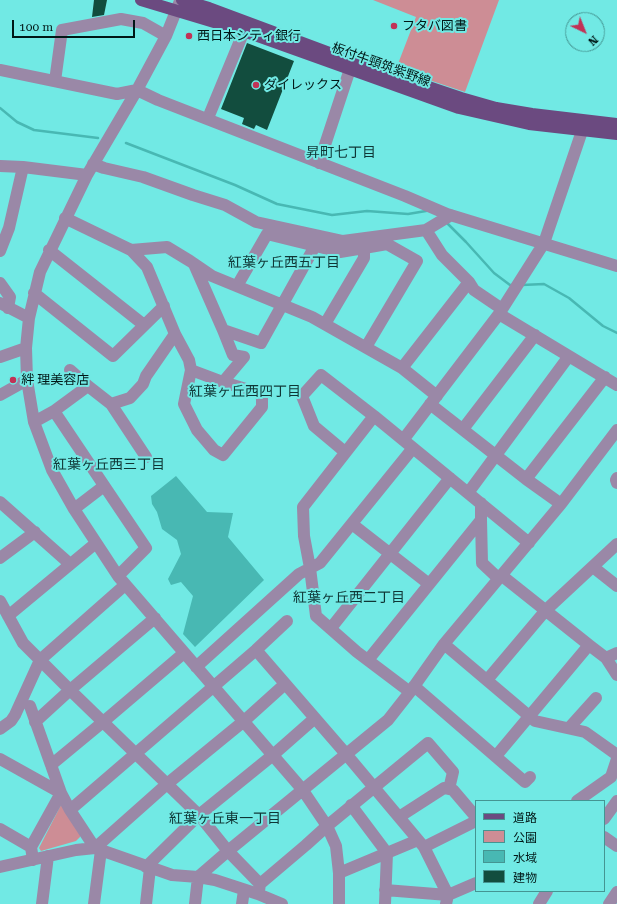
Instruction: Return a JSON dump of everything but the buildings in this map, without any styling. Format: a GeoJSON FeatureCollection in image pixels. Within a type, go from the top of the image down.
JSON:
{"type":"FeatureCollection","features":[{"type":"Feature","properties":{"kind":"main road","name":"板付牛頸筑紫野線"},"geometry":{"type":"LineString","coordinates":[[141,0],[210,4],[354,62],[460,98],[496,108],[617,124]]}},
{"type":"Feature","properties":{"kind":"main road","name":"板付牛頸筑紫野線"},"geometry":{"type":"LineString","coordinates":[[180,3],[244,31],[459,108],[529,124],[617,134]]}},
{"type":"Feature","properties":{"kind":"street"},"geometry":{"type":"LineString","coordinates":[[180,3],[166,36],[87,175],[49,250],[40,272],[29,318],[26,348],[27,380],[34,422],[52,470],[74,509],[122,581],[302,789],[327,826],[336,846],[339,873],[339,904]]}},
{"type":"Feature","properties":{"kind":"street"},"geometry":{"type":"LineString","coordinates":[[55,81],[62,30],[121,19],[142,23],[166,36]]}},
{"type":"Feature","properties":{"kind":"street"},"geometry":{"type":"LineString","coordinates":[[208,118],[244,31]]}},
{"type":"Feature","properties":{"kind":"street"},"geometry":{"type":"LineString","coordinates":[[319,163],[350,69]]}},
{"type":"Feature","properties":{"kind":"street"},"geometry":{"type":"LineString","coordinates":[[0,70],[117,94],[136,90],[319,163],[446,219],[544,244],[617,266]]}},
{"type":"Feature","properties":{"kind":"street"},"geometry":{"type":"LineString","coordinates":[[196,667],[299,574],[320,563],[352,524],[408,444],[433,400],[500,311],[544,244],[582,131]]}},
{"type":"Feature","properties":{"kind":"street"},"geometry":{"type":"LineString","coordinates":[[93,164],[143,177],[225,205],[256,222],[343,241],[426,230],[446,219]]}},
{"type":"Feature","properties":{"kind":"street"},"geometry":{"type":"LineString","coordinates":[[0,166],[23,167],[87,175]]}},
{"type":"Feature","properties":{"kind":"street"},"geometry":{"type":"LineString","coordinates":[[0,251],[9,228],[23,167]]}},
{"type":"Feature","properties":{"kind":"street"},"geometry":{"type":"LineString","coordinates":[[65,218],[131,250],[147,267],[175,334],[190,360],[191,370],[184,404],[197,430],[214,450],[223,455],[262,407],[262,394],[191,370]]}},
{"type":"Feature","properties":{"kind":"street"},"geometry":{"type":"LineString","coordinates":[[426,230],[442,255],[469,282],[474,290],[500,311],[535,335],[617,385]]}},
{"type":"Feature","properties":{"kind":"street"},"geometry":{"type":"LineString","coordinates":[[236,286],[267,234],[340,252],[387,244],[417,261],[366,348]]}},
{"type":"Feature","properties":{"kind":"street"},"geometry":{"type":"LineString","coordinates":[[223,330],[261,343],[315,246]]}},
{"type":"Feature","properties":{"kind":"street"},"geometry":{"type":"LineString","coordinates":[[131,250],[167,247],[212,276],[312,317],[402,368],[463,429],[526,479],[561,504]]}},
{"type":"Feature","properties":{"kind":"street"},"geometry":{"type":"LineString","coordinates":[[325,324],[364,258],[364,248]]}},
{"type":"Feature","properties":{"kind":"street"},"geometry":{"type":"LineString","coordinates":[[49,250],[144,325]]}},
{"type":"Feature","properties":{"kind":"street"},"geometry":{"type":"LineString","coordinates":[[194,264],[233,355],[244,356],[223,382]]}},
{"type":"Feature","properties":{"kind":"street"},"geometry":{"type":"LineString","coordinates":[[402,368],[469,282]]}},
{"type":"Feature","properties":{"kind":"street"},"geometry":{"type":"LineString","coordinates":[[0,283],[10,297],[4,305],[29,318]]}},
{"type":"Feature","properties":{"kind":"street"},"geometry":{"type":"LineString","coordinates":[[34,293],[113,356],[164,306]]}},
{"type":"Feature","properties":{"kind":"street"},"geometry":{"type":"LineString","coordinates":[[111,404],[130,398],[143,384],[146,376],[175,334]]}},
{"type":"Feature","properties":{"kind":"street"},"geometry":{"type":"LineString","coordinates":[[463,429],[535,335]]}},
{"type":"Feature","properties":{"kind":"street"},"geometry":{"type":"LineString","coordinates":[[0,357],[26,348]]}},
{"type":"Feature","properties":{"kind":"street"},"geometry":{"type":"LineString","coordinates":[[468,493],[569,356]]}},
{"type":"Feature","properties":{"kind":"street"},"geometry":{"type":"LineString","coordinates":[[70,370],[111,404],[146,457]]}},
{"type":"Feature","properties":{"kind":"street"},"geometry":{"type":"LineString","coordinates":[[345,452],[314,426],[302,396],[321,375],[374,416],[529,543]]}},
{"type":"Feature","properties":{"kind":"street"},"geometry":{"type":"LineString","coordinates":[[526,479],[605,377]]}},
{"type":"Feature","properties":{"kind":"street"},"geometry":{"type":"LineString","coordinates":[[0,395],[27,380]]}},
{"type":"Feature","properties":{"kind":"street"},"geometry":{"type":"LineString","coordinates":[[34,422],[54,411],[88,386]]}},
{"type":"Feature","properties":{"kind":"street"},"geometry":{"type":"LineString","coordinates":[[0,729],[11,721],[15,715],[40,660],[122,581],[146,548],[54,411]]}},
{"type":"Feature","properties":{"kind":"street"},"geometry":{"type":"LineString","coordinates":[[374,416],[303,507],[304,536],[316,616],[368,660],[412,689],[496,756],[525,782],[530,776]]}},
{"type":"Feature","properties":{"kind":"street"},"geometry":{"type":"LineString","coordinates":[[195,904],[198,877],[302,789],[388,720],[444,644],[561,504],[617,430]]}},
{"type":"Feature","properties":{"kind":"street"},"geometry":{"type":"LineString","coordinates":[[331,628],[450,478]]}},
{"type":"Feature","properties":{"kind":"street"},"geometry":{"type":"LineString","coordinates":[[617,478],[617,483]]}},
{"type":"Feature","properties":{"kind":"street"},"geometry":{"type":"LineString","coordinates":[[74,509],[104,486]]}},
{"type":"Feature","properties":{"kind":"street"},"geometry":{"type":"LineString","coordinates":[[0,502],[70,564]]}},
{"type":"Feature","properties":{"kind":"street"},"geometry":{"type":"LineString","coordinates":[[481,504],[482,563],[546,610],[606,658],[617,675]]}},
{"type":"Feature","properties":{"kind":"street"},"geometry":{"type":"LineString","coordinates":[[368,660],[481,520]]}},
{"type":"Feature","properties":{"kind":"street"},"geometry":{"type":"LineString","coordinates":[[352,524],[429,584]]}},
{"type":"Feature","properties":{"kind":"street"},"geometry":{"type":"LineString","coordinates":[[0,558],[35,532]]}},
{"type":"Feature","properties":{"kind":"street"},"geometry":{"type":"LineString","coordinates":[[8,616],[96,543]]}},
{"type":"Feature","properties":{"kind":"street"},"geometry":{"type":"LineString","coordinates":[[487,680],[546,610],[617,544]]}},
{"type":"Feature","properties":{"kind":"street"},"geometry":{"type":"LineString","coordinates":[[593,566],[617,586]]}},
{"type":"Feature","properties":{"kind":"street"},"geometry":{"type":"LineString","coordinates":[[0,601],[23,643],[199,815],[259,889],[282,904]]}},
{"type":"Feature","properties":{"kind":"street"},"geometry":{"type":"LineString","coordinates":[[35,722],[70,690],[155,618]]}},
{"type":"Feature","properties":{"kind":"street"},"geometry":{"type":"LineString","coordinates":[[70,810],[256,650],[287,621]]}},
{"type":"Feature","properties":{"kind":"street"},"geometry":{"type":"LineString","coordinates":[[444,644],[535,720],[585,732],[617,755]]}},
{"type":"Feature","properties":{"kind":"street"},"geometry":{"type":"LineString","coordinates":[[496,756],[589,645]]}},
{"type":"Feature","properties":{"kind":"street"},"geometry":{"type":"LineString","coordinates":[[256,650],[421,843],[447,899]]}},
{"type":"Feature","properties":{"kind":"street"},"geometry":{"type":"LineString","coordinates":[[51,765],[184,653]]}},
{"type":"Feature","properties":{"kind":"street"},"geometry":{"type":"LineString","coordinates":[[606,658],[617,653]]}},
{"type":"Feature","properties":{"kind":"street"},"geometry":{"type":"LineString","coordinates":[[98,849],[167,784],[244,721],[285,684]]}},
{"type":"Feature","properties":{"kind":"street"},"geometry":{"type":"LineString","coordinates":[[569,728],[596,698]]}},
{"type":"Feature","properties":{"kind":"street"},"geometry":{"type":"LineString","coordinates":[[30,706],[61,793],[70,810],[98,849],[94,904]]}},
{"type":"Feature","properties":{"kind":"street"},"geometry":{"type":"LineString","coordinates":[[146,904],[148,867],[199,815],[273,755],[315,718]]}},
{"type":"Feature","properties":{"kind":"street"},"geometry":{"type":"LineString","coordinates":[[0,867],[76,850],[98,849],[172,875],[215,880],[244,890],[259,889],[351,805],[428,743],[453,772],[449,789]]}},
{"type":"Feature","properties":{"kind":"street"},"geometry":{"type":"LineString","coordinates":[[0,759],[61,793]]}},
{"type":"Feature","properties":{"kind":"street"},"geometry":{"type":"LineString","coordinates":[[578,800],[611,776],[617,759]]}},
{"type":"Feature","properties":{"kind":"street"},"geometry":{"type":"LineString","coordinates":[[399,817],[444,788],[452,790],[475,816]]}},
{"type":"Feature","properties":{"kind":"street"},"geometry":{"type":"LineString","coordinates":[[33,860],[32,847],[61,793]]}},
{"type":"Feature","properties":{"kind":"street"},"geometry":{"type":"LineString","coordinates":[[605,818],[617,801]]}},
{"type":"Feature","properties":{"kind":"street"},"geometry":{"type":"LineString","coordinates":[[351,805],[387,853],[385,904]]}},
{"type":"Feature","properties":{"kind":"street"},"geometry":{"type":"LineString","coordinates":[[339,873],[387,853],[421,843],[474,822],[475,820]]}},
{"type":"Feature","properties":{"kind":"street"},"geometry":{"type":"LineString","coordinates":[[0,829],[32,847]]}},
{"type":"Feature","properties":{"kind":"street"},"geometry":{"type":"LineString","coordinates":[[605,838],[617,846]]}},
{"type":"Feature","properties":{"kind":"street"},"geometry":{"type":"LineString","coordinates":[[42,904],[48,856]]}},
{"type":"Feature","properties":{"kind":"street"},"geometry":{"type":"LineString","coordinates":[[385,890],[447,899],[475,884]]}},
{"type":"Feature","properties":{"kind":"street"},"geometry":{"type":"LineString","coordinates":[[242,904],[244,890]]}},
{"type":"Feature","properties":{"kind":"street"},"geometry":{"type":"LineString","coordinates":[[539,904],[546,892]]}},
{"type":"Feature","properties":{"kind":"street"},"geometry":{"type":"LineString","coordinates":[[609,904],[617,892]]}},
{"type":"Feature","properties":{"kind":"green space"},"geometry":{"type":"Polygon","coordinates":[[[373,0],[499,0],[465,92],[396,69],[416,17],[373,0]]]}},
{"type":"Feature","properties":{"kind":"green space"},"geometry":{"type":"Polygon","coordinates":[[[62,803],[81,833],[80,837],[76,841],[41,851],[39,848],[62,803]]]}},
{"type":"Feature","properties":{"kind":"water"},"geometry":{"type":"Polygon","coordinates":[[[176,476],[207,512],[233,513],[228,537],[264,580],[195,647],[183,634],[193,596],[181,582],[171,585],[168,579],[181,554],[177,540],[162,529],[157,512],[152,504],[151,496],[176,476]]]}},
{"type":"Feature","properties":{"kind":"waterway"},"geometry":{"type":"LineString","coordinates":[[0,108],[17,122],[34,130],[98,138]]}},
{"type":"Feature","properties":{"kind":"waterway"},"geometry":{"type":"LineString","coordinates":[[126,143],[235,185],[277,204],[332,215],[367,211],[408,214],[426,211]]}},
{"type":"Feature","properties":{"kind":"waterway"},"geometry":{"type":"LineString","coordinates":[[446,222],[494,273],[510,285],[513,285]]}},
{"type":"Feature","properties":{"kind":"waterway"},"geometry":{"type":"LineString","coordinates":[[522,285],[544,284],[569,298],[603,326],[617,333]]}},
{"type":"Feature","properties":{"kind":"place","name":"フタバ図書"},"geometry":{"type":"Point","coordinates":[394,26]}},
{"type":"Feature","properties":{"kind":"place","name":"西日本シティ銀行"},"geometry":{"type":"Point","coordinates":[189,36]}},
{"type":"Feature","properties":{"kind":"place","name":"ダイレックス"},"geometry":{"type":"Point","coordinates":[256,85]}},
{"type":"Feature","properties":{"kind":"place","name":"絆 理美容店"},"geometry":{"type":"Point","coordinates":[13,380]}},
{"type":"Feature","properties":{"kind":"district","name":"昇町七丁目"},"geometry":{"type":"Point","coordinates":[341,153]}},
{"type":"Feature","properties":{"kind":"district","name":"紅葉ヶ丘西五丁目"},"geometry":{"type":"Point","coordinates":[284,263]}},
{"type":"Feature","properties":{"kind":"district","name":"紅葉ヶ丘西四丁目"},"geometry":{"type":"Point","coordinates":[245,392]}},
{"type":"Feature","properties":{"kind":"district","name":"紅葉ヶ丘西三丁目"},"geometry":{"type":"Point","coordinates":[109,465]}},
{"type":"Feature","properties":{"kind":"district","name":"紅葉ヶ丘西二丁目"},"geometry":{"type":"Point","coordinates":[349,598]}},
{"type":"Feature","properties":{"kind":"district","name":"紅葉ヶ丘東一丁目"},"geometry":{"type":"Point","coordinates":[225,819]}}]}
